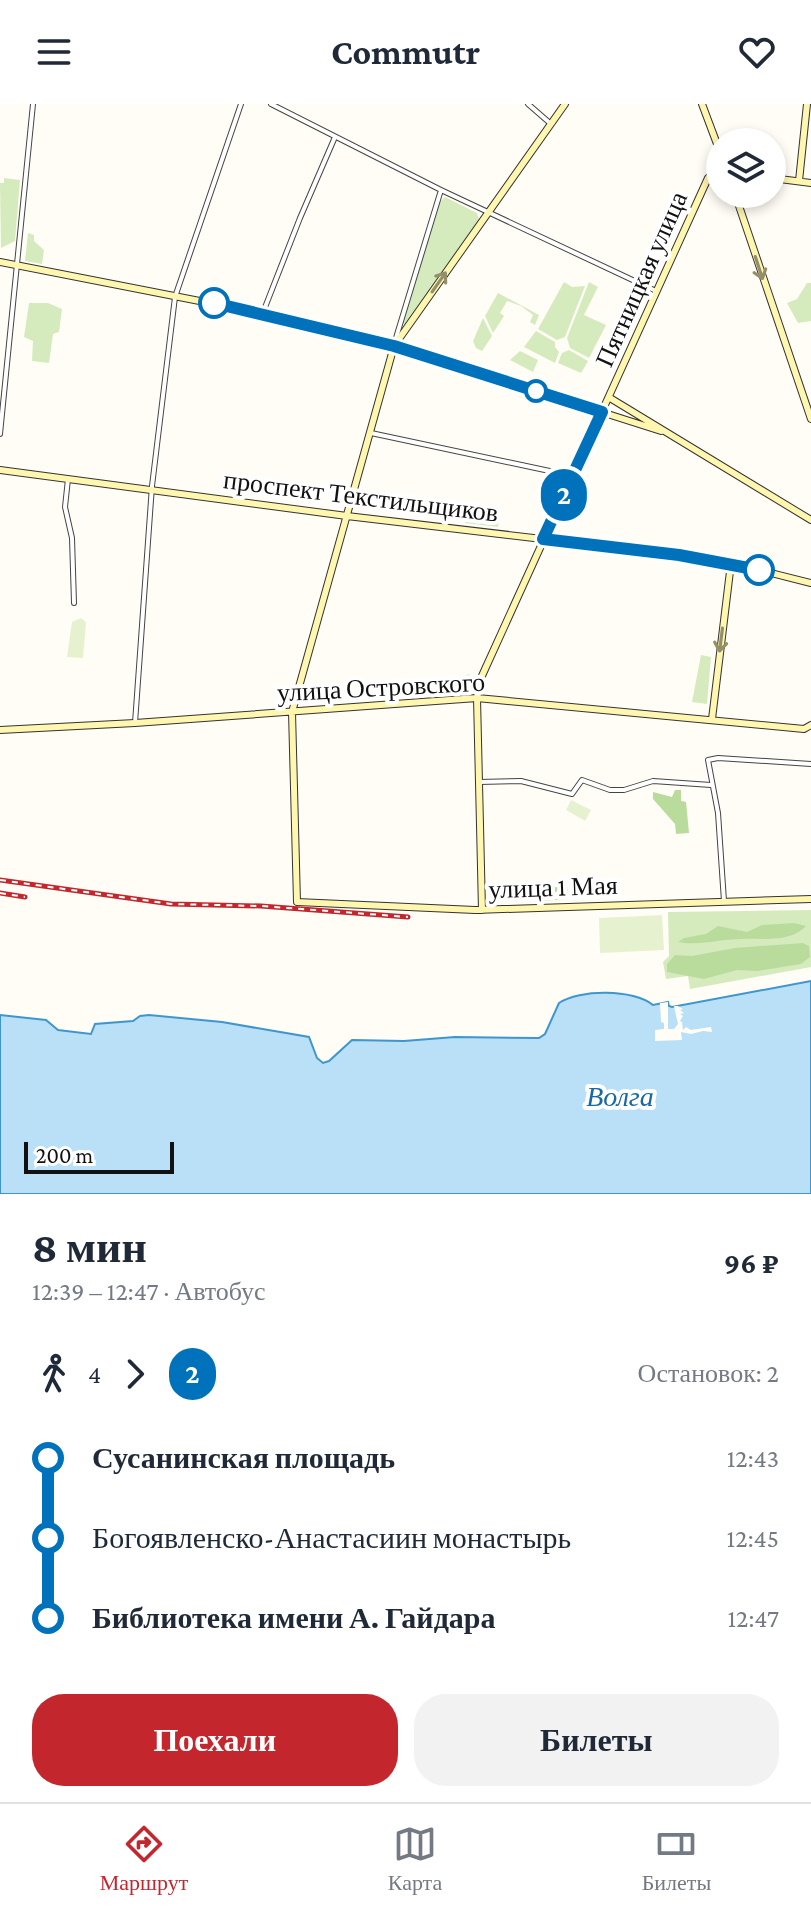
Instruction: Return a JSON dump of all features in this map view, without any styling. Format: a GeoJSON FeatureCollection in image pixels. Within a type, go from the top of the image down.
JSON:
{"type":"FeatureCollection","features":[{"type":"Feature","properties":{"kind":"street"},"geometry":{"type":"LineString","coordinates":[[0,434],[33,104]]}},
{"type":"Feature","properties":{"kind":"street"},"geometry":{"type":"LineString","coordinates":[[135,723],[152,491],[175,297],[241,104]]}},
{"type":"Feature","properties":{"kind":"street"},"geometry":{"type":"LineString","coordinates":[[271,104],[488,213],[656,291]]}},
{"type":"Feature","properties":{"kind":"street"},"geometry":{"type":"LineString","coordinates":[[528,104],[551,124]]}},
{"type":"Feature","properties":{"kind":"street"},"geometry":{"type":"LineString","coordinates":[[394,346],[565,104]]}},
{"type":"Feature","properties":{"kind":"street"},"geometry":{"type":"LineString","coordinates":[[702,104],[711,128]]}},
{"type":"Feature","properties":{"kind":"street"},"geometry":{"type":"LineString","coordinates":[[799,181],[807,104]]}},
{"type":"Feature","properties":{"kind":"street"},"geometry":{"type":"LineString","coordinates":[[262,315],[335,137]]}},
{"type":"Feature","properties":{"kind":"street"},"geometry":{"type":"LineString","coordinates":[[786,180],[811,183]]}},
{"type":"Feature","properties":{"kind":"street","name":"Пятницкая улица"},"geometry":{"type":"LineString","coordinates":[[482,910],[477,698],[481,678],[706,182]]}},
{"type":"Feature","properties":{"kind":"street"},"geometry":{"type":"LineString","coordinates":[[292,712],[369,432],[441,190]]}},
{"type":"Feature","properties":{"kind":"street"},"geometry":{"type":"LineString","coordinates":[[740,208],[811,419]]}},
{"type":"Feature","properties":{"kind":"street"},"geometry":{"type":"LineString","coordinates":[[0,262],[262,315],[394,346],[661,431]]}},
{"type":"Feature","properties":{"kind":"street"},"geometry":{"type":"LineString","coordinates":[[610,398],[811,520]]}},
{"type":"Feature","properties":{"kind":"street"},"geometry":{"type":"LineString","coordinates":[[369,432],[573,476]]}},
{"type":"Feature","properties":{"kind":"street","name":"проспект Текстильщиков"},"geometry":{"type":"LineString","coordinates":[[0,470],[731,563],[811,583]]}},
{"type":"Feature","properties":{"kind":"street"},"geometry":{"type":"LineString","coordinates":[[68,479],[65,507],[72,538],[74,603]]}},
{"type":"Feature","properties":{"kind":"street"},"geometry":{"type":"LineString","coordinates":[[712,719],[731,563]]}},
{"type":"Feature","properties":{"kind":"street","name":"улица Островского"},"geometry":{"type":"LineString","coordinates":[[0,730],[477,698],[804,729],[811,725]]}},
{"type":"Feature","properties":{"kind":"street","name":"улица 1 Мая"},"geometry":{"type":"LineString","coordinates":[[292,712],[297,902],[482,910],[811,899]]}},
{"type":"Feature","properties":{"kind":"street"},"geometry":{"type":"LineString","coordinates":[[724,901],[717,804],[708,760],[811,764]]}},
{"type":"Feature","properties":{"kind":"street"},"geometry":{"type":"LineString","coordinates":[[479,782],[521,781],[572,794],[582,780],[610,790],[624,790],[653,781],[711,785]]}},
{"type":"Feature","properties":{"kind":"green space"},"geometry":{"type":"Polygon","coordinates":[[[4,178],[20,180],[15,241],[1,248],[0,183],[4,183],[4,178]]]}},
{"type":"Feature","properties":{"kind":"green space"},"geometry":{"type":"Polygon","coordinates":[[[445,197],[477,213],[479,220],[407,325],[402,323],[440,202],[445,197]]]}},
{"type":"Feature","properties":{"kind":"green space"},"geometry":{"type":"Polygon","coordinates":[[[28,233],[34,235],[34,241],[44,250],[42,264],[25,261],[28,233]]]}},
{"type":"Feature","properties":{"kind":"green space"},"geometry":{"type":"Polygon","coordinates":[[[564,282],[572,287],[585,286],[565,337],[557,340],[538,329],[564,282]]]}},
{"type":"Feature","properties":{"kind":"green space"},"geometry":{"type":"Polygon","coordinates":[[[589,282],[598,287],[584,315],[606,325],[589,358],[570,348],[567,338],[589,282]]]}},
{"type":"Feature","properties":{"kind":"green space"},"geometry":{"type":"Polygon","coordinates":[[[807,283],[811,283],[811,321],[798,323],[787,303],[797,299],[807,283]]]}},
{"type":"Feature","properties":{"kind":"green space"},"geometry":{"type":"Polygon","coordinates":[[[498,293],[539,315],[535,325],[530,322],[533,315],[507,301],[500,313],[504,316],[493,333],[485,316],[498,293]]]}},
{"type":"Feature","properties":{"kind":"green space"},"geometry":{"type":"Polygon","coordinates":[[[29,303],[48,303],[62,309],[59,332],[53,334],[49,363],[32,361],[33,341],[24,337],[29,303]]]}},
{"type":"Feature","properties":{"kind":"green space"},"geometry":{"type":"Polygon","coordinates":[[[483,318],[492,336],[482,351],[476,348],[473,341],[483,318]]]}},
{"type":"Feature","properties":{"kind":"green space"},"geometry":{"type":"Polygon","coordinates":[[[536,331],[555,342],[559,352],[555,363],[524,347],[536,331]]]}},
{"type":"Feature","properties":{"kind":"green space"},"geometry":{"type":"Polygon","coordinates":[[[569,350],[588,361],[581,373],[558,363],[562,353],[569,350]]]}},
{"type":"Feature","properties":{"kind":"green space"},"geometry":{"type":"Polygon","coordinates":[[[520,351],[538,360],[533,372],[510,360],[520,351]]]}},
{"type":"Feature","properties":{"kind":"green space"},"geometry":{"type":"Polygon","coordinates":[[[467,507],[500,511],[498,527],[465,523],[467,507]]]}},
{"type":"Feature","properties":{"kind":"green space"},"geometry":{"type":"Polygon","coordinates":[[[81,618],[86,622],[83,658],[67,657],[72,622],[81,618]]]}},
{"type":"Feature","properties":{"kind":"green space"},"geometry":{"type":"Polygon","coordinates":[[[701,655],[711,657],[707,704],[692,702],[701,655]]]}},
{"type":"Feature","properties":{"kind":"green space"},"geometry":{"type":"Polygon","coordinates":[[[469,674],[474,681],[469,693],[460,685],[457,691],[463,695],[449,696],[446,685],[469,674]]]}},
{"type":"Feature","properties":{"kind":"green space"},"geometry":{"type":"Polygon","coordinates":[[[675,790],[681,790],[681,801],[686,802],[689,833],[676,834],[675,824],[653,799],[653,792],[672,797],[675,790]]]}},
{"type":"Feature","properties":{"kind":"green space"},"geometry":{"type":"Polygon","coordinates":[[[571,800],[591,810],[585,821],[566,810],[571,800]]]}},
{"type":"Feature","properties":{"kind":"green space"},"geometry":{"type":"Polygon","coordinates":[[[541,885],[547,888],[567,886],[568,899],[541,901],[541,885]]]}},
{"type":"Feature","properties":{"kind":"green space"},"geometry":{"type":"Polygon","coordinates":[[[811,910],[811,967],[690,989],[688,976],[666,979],[663,962],[669,956],[668,912],[811,910]]]}},
{"type":"Feature","properties":{"kind":"green space"},"geometry":{"type":"Polygon","coordinates":[[[662,915],[664,950],[600,953],[599,918],[662,915]]]}},
{"type":"Feature","properties":{"kind":"green space"},"geometry":{"type":"Polygon","coordinates":[[[794,923],[806,926],[784,937],[678,942],[706,934],[718,926],[747,932],[762,925],[794,923]]]}},
{"type":"Feature","properties":{"kind":"green space"},"geometry":{"type":"Polygon","coordinates":[[[803,943],[809,946],[810,957],[801,964],[757,971],[737,970],[704,979],[667,972],[667,964],[675,955],[692,956],[735,948],[803,943]]]}},
{"type":"Feature","properties":{"kind":"water","name":"Волга"},"geometry":{"type":"Polygon","coordinates":[[[811,981],[811,1194],[0,1194],[0,1015],[46,1020],[58,1030],[91,1034],[95,1024],[133,1021],[149,1015],[222,1022],[309,1037],[317,1058],[323,1063],[352,1040],[539,1038],[545,1034],[559,1003],[579,995],[620,994],[653,1005],[668,1002],[672,1007],[811,981]]]}},
{"type":"Feature","properties":{"kind":"pier"},"geometry":{"type":"Polygon","coordinates":[[[668,1002],[668,1029],[674,1029],[678,1024],[674,1006],[678,1006],[684,1013],[680,1014],[683,1016],[680,1021],[683,1030],[686,1027],[691,1030],[711,1027],[712,1032],[681,1032],[682,1040],[655,1041],[655,1030],[664,1029],[660,1003],[668,1002]]]}},
{"type":"Feature","properties":{"kind":"railway"},"geometry":{"type":"LineString","coordinates":[[0,880],[171,904],[261,906],[408,917]]}},
{"type":"Feature","properties":{"kind":"railway"},"geometry":{"type":"LineString","coordinates":[[0,893],[25,897]]}},
{"type":"Feature","properties":{"kind":"bus line","name":"2"},"geometry":{"type":"LineString","coordinates":[[214,303],[394,346],[602,412],[543,539],[679,555],[759,570]]}}]}
